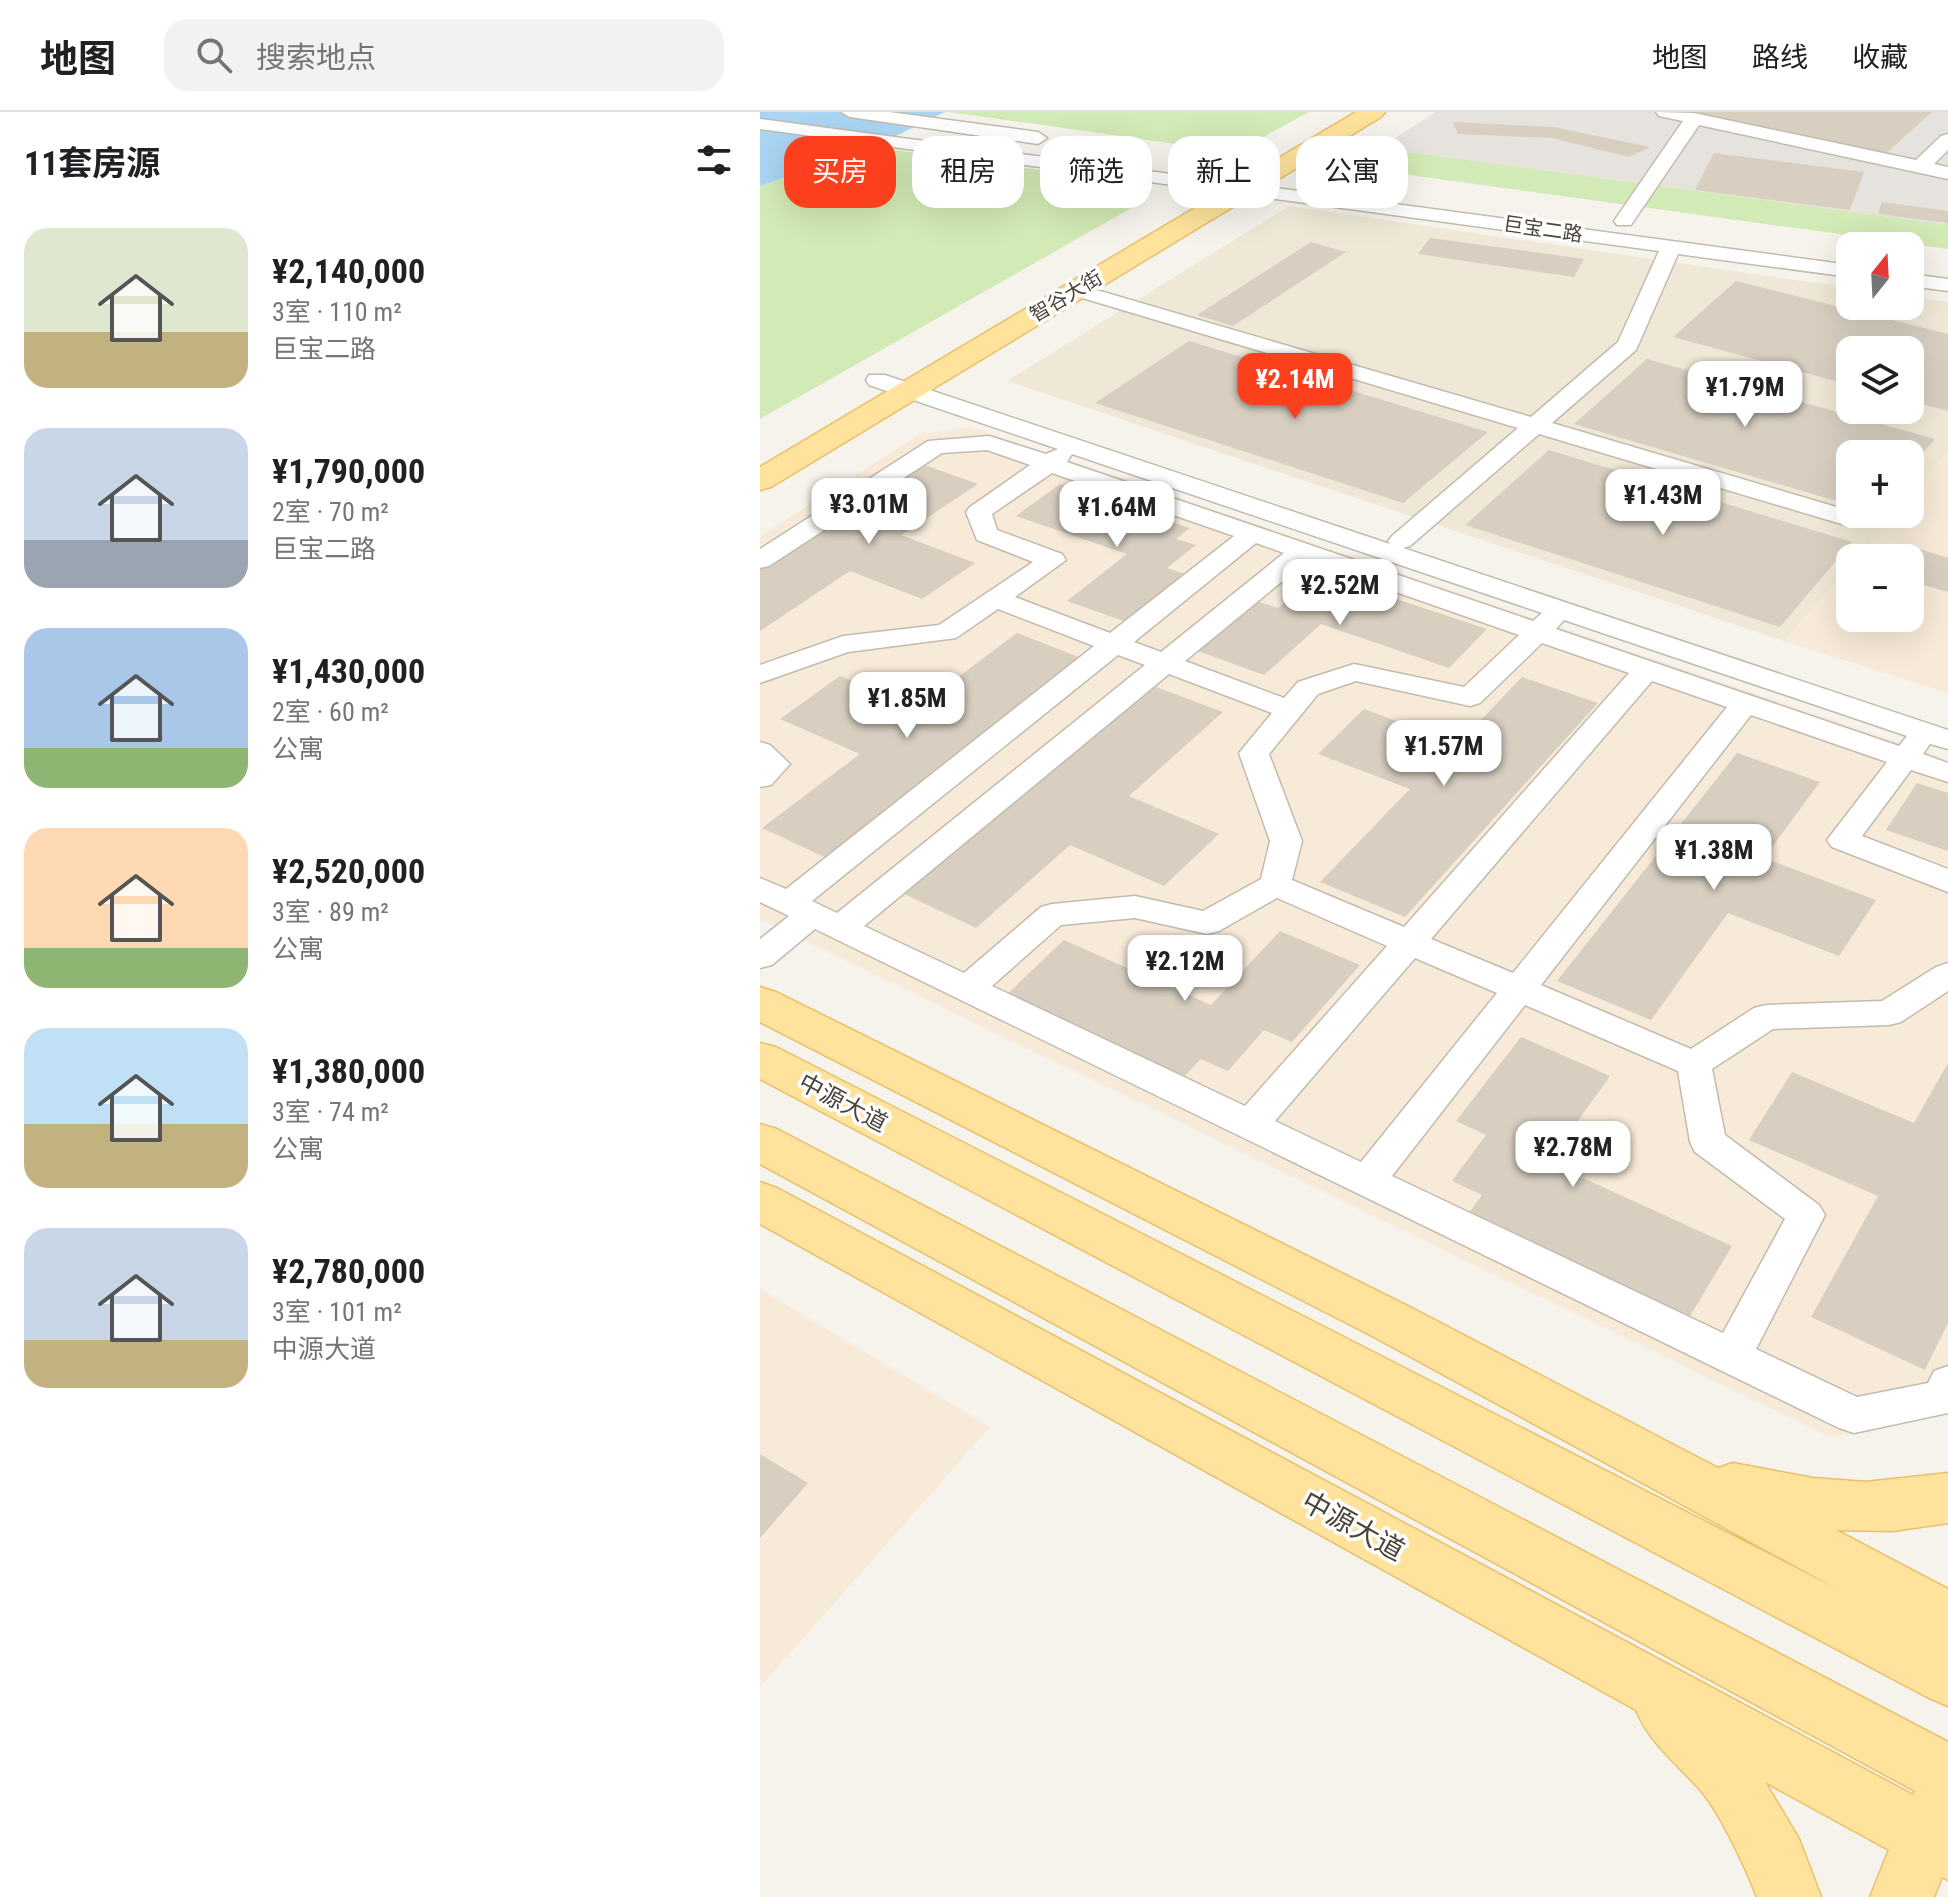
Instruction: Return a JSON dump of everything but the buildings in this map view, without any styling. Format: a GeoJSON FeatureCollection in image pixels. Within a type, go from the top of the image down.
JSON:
{"type":"FeatureCollection","features":[{"type":"Feature","properties":{"kind":"main road","name":"智谷大街"},"geometry":{"type":"LineString","coordinates":[[1280,151],[1334,112]]}},
{"type":"Feature","properties":{"kind":"main road","name":"智谷大街"},"geometry":{"type":"LineString","coordinates":[[1280,168],[1373,112]]}},
{"type":"Feature","properties":{"kind":"main road","name":"智谷大街"},"geometry":{"type":"LineString","coordinates":[[760,480],[901,381],[1173,208]]}},
{"type":"Feature","properties":{"kind":"main road","name":"智谷大街"},"geometry":{"type":"LineString","coordinates":[[786,434],[901,381],[1076,290],[1198,208]]}},
{"type":"Feature","properties":{"kind":"main road"},"geometry":{"type":"LineString","coordinates":[[760,1003],[1392,1322],[1948,1619]]}},
{"type":"Feature","properties":{"kind":"main road","name":"中源大道"},"geometry":{"type":"LineString","coordinates":[[760,1059],[1948,1677]]}},
{"type":"Feature","properties":{"kind":"main road"},"geometry":{"type":"LineString","coordinates":[[760,1142],[1948,1775]]}},
{"type":"Feature","properties":{"kind":"main road","name":"中源大道"},"geometry":{"type":"LineString","coordinates":[[760,1201],[1633,1678],[1941,1824]]}},
{"type":"Feature","properties":{"kind":"main road"},"geometry":{"type":"LineString","coordinates":[[1671,1471],[1777,1498],[1836,1507],[1867,1509],[1948,1498]]}},
{"type":"Feature","properties":{"kind":"main road"},"geometry":{"type":"LineString","coordinates":[[1633,1678],[1726,1773],[1776,1862],[1789,1897]]}},
{"type":"Feature","properties":{"kind":"main road"},"geometry":{"type":"LineString","coordinates":[[1902,1897],[1941,1824]]}},
{"type":"Feature","properties":{"kind":"street"},"geometry":{"type":"LineString","coordinates":[[850,112],[1040,138]]}},
{"type":"Feature","properties":{"kind":"street"},"geometry":{"type":"LineString","coordinates":[[1665,112],[1948,173]]}},
{"type":"Feature","properties":{"kind":"street"},"geometry":{"type":"LineString","coordinates":[[1624,221],[1694,118]]}},
{"type":"Feature","properties":{"kind":"street"},"geometry":{"type":"LineString","coordinates":[[760,124],[1168,177]]}},
{"type":"Feature","properties":{"kind":"street"},"geometry":{"type":"LineString","coordinates":[[1920,167],[1948,140]]}},
{"type":"Feature","properties":{"kind":"street","name":"巨宝二路"},"geometry":{"type":"LineString","coordinates":[[1280,183],[1671,247],[1836,269]]}},
{"type":"Feature","properties":{"kind":"street","name":"巨宝二路"},"geometry":{"type":"LineString","coordinates":[[1594,216],[1836,250]]}},
{"type":"Feature","properties":{"kind":"street"},"geometry":{"type":"LineString","coordinates":[[1401,541],[1628,345],[1671,247]]}},
{"type":"Feature","properties":{"kind":"street"},"geometry":{"type":"LineString","coordinates":[[1924,262],[1948,265]]}},
{"type":"Feature","properties":{"kind":"street"},"geometry":{"type":"LineString","coordinates":[[1924,282],[1948,285]]}},
{"type":"Feature","properties":{"kind":"street"},"geometry":{"type":"LineString","coordinates":[[1076,290],[1836,515]]}},
{"type":"Feature","properties":{"kind":"street"},"geometry":{"type":"LineString","coordinates":[[901,381],[1940,729]]}},
{"type":"Feature","properties":{"kind":"street"},"geometry":{"type":"LineString","coordinates":[[762,671],[843,644],[946,632],[1053,560],[986,535],[979,512],[1082,441]]}},
{"type":"Feature","properties":{"kind":"street"},"geometry":{"type":"LineString","coordinates":[[1082,441],[1401,541],[1567,603]]}},
{"type":"Feature","properties":{"kind":"street"},"geometry":{"type":"LineString","coordinates":[[760,560],[936,446],[989,443],[1948,773]]}},
{"type":"Feature","properties":{"kind":"street"},"geometry":{"type":"LineString","coordinates":[[760,957],[800,909],[1114,644],[1252,534]]}},
{"type":"Feature","properties":{"kind":"street"},"geometry":{"type":"LineString","coordinates":[[800,909],[1165,663],[1303,551]]}},
{"type":"Feature","properties":{"kind":"street"},"geometry":{"type":"LineString","coordinates":[[995,599],[1289,710]]}},
{"type":"Feature","properties":{"kind":"street"},"geometry":{"type":"LineString","coordinates":[[967,989],[1052,915],[1135,907],[1207,923],[1275,885],[1286,841],[1254,753],[1308,688],[1354,672],[1470,697],[1567,603]]}},
{"type":"Feature","properties":{"kind":"street"},"geometry":{"type":"LineString","coordinates":[[1250,1125],[1647,669]]}},
{"type":"Feature","properties":{"kind":"street"},"geometry":{"type":"LineString","coordinates":[[1367,1181],[1745,703]]}},
{"type":"Feature","properties":{"kind":"street"},"geometry":{"type":"LineString","coordinates":[[1940,729],[1904,758],[1843,840],[1948,881]]}},
{"type":"Feature","properties":{"kind":"street"},"geometry":{"type":"LineString","coordinates":[[760,751],[775,764],[760,778]]}},
{"type":"Feature","properties":{"kind":"street"},"geometry":{"type":"LineString","coordinates":[[1275,885],[1694,1064]]}},
{"type":"Feature","properties":{"kind":"street"},"geometry":{"type":"LineString","coordinates":[[800,909],[1854,1415],[1941,1398],[1948,1383]]}},
{"type":"Feature","properties":{"kind":"street"},"geometry":{"type":"LineString","coordinates":[[1694,1064],[1766,1017],[1889,1013],[1948,975]]}},
{"type":"Feature","properties":{"kind":"street"},"geometry":{"type":"LineString","coordinates":[[1694,1064],[1708,1142],[1806,1215],[1731,1357]]}},
{"type":"Feature","properties":{"kind":"shaded area"},"geometry":{"type":"Polygon","coordinates":[[[1436,112],[1948,112],[1948,225],[1408,152],[1408,136],[1398,136],[1436,112]]]}},
{"type":"Feature","properties":{"kind":"shaded area"},"geometry":{"type":"Polygon","coordinates":[[[1289,206],[1836,286],[1836,320],[1924,320],[1924,299],[1948,302],[1948,451],[1924,479],[1924,440],[1836,440],[1836,528],[1881,528],[1868,544],[1836,544],[1836,581],[1784,641],[1007,381],[1289,206]]]}},
{"type":"Feature","properties":{"kind":"shaded area"},"geometry":{"type":"Polygon","coordinates":[[[971,427],[1948,759],[1948,1414],[1830,1437],[760,919],[760,536],[920,434],[971,427]]]}},
{"type":"Feature","properties":{"kind":"shaded area"},"geometry":{"type":"Polygon","coordinates":[[[1948,451],[1948,693],[1784,641],[1836,581],[1836,632],[1924,632],[1924,544],[1868,544],[1881,528],[1924,528],[1924,479],[1948,451]]]}},
{"type":"Feature","properties":{"kind":"shaded area"},"geometry":{"type":"Polygon","coordinates":[[[760,1289],[990,1427],[760,1687],[760,1289]]]}},
{"type":"Feature","properties":{"kind":"green space"},"geometry":{"type":"Polygon","coordinates":[[[950,112],[1309,112],[1265,136],[1168,136],[1168,143],[1152,141],[1152,136],[1119,136],[950,112]]]}},
{"type":"Feature","properties":{"kind":"green space"},"geometry":{"type":"Polygon","coordinates":[[[896,150],[912,152],[912,208],[1024,208],[1024,168],[1040,170],[1040,208],[1131,208],[760,419],[760,186],[784,178],[784,208],[896,208],[896,150]]]}},
{"type":"Feature","properties":{"kind":"green space"},"geometry":{"type":"Polygon","coordinates":[[[1408,152],[1948,225],[1948,249],[1924,246],[1924,232],[1836,234],[1408,175],[1408,152]]]}},
{"type":"Feature","properties":{"kind":"water"},"geometry":{"type":"Polygon","coordinates":[[[760,112],[945,112],[896,136],[784,136],[784,178],[760,186],[760,112]]]}}]}
